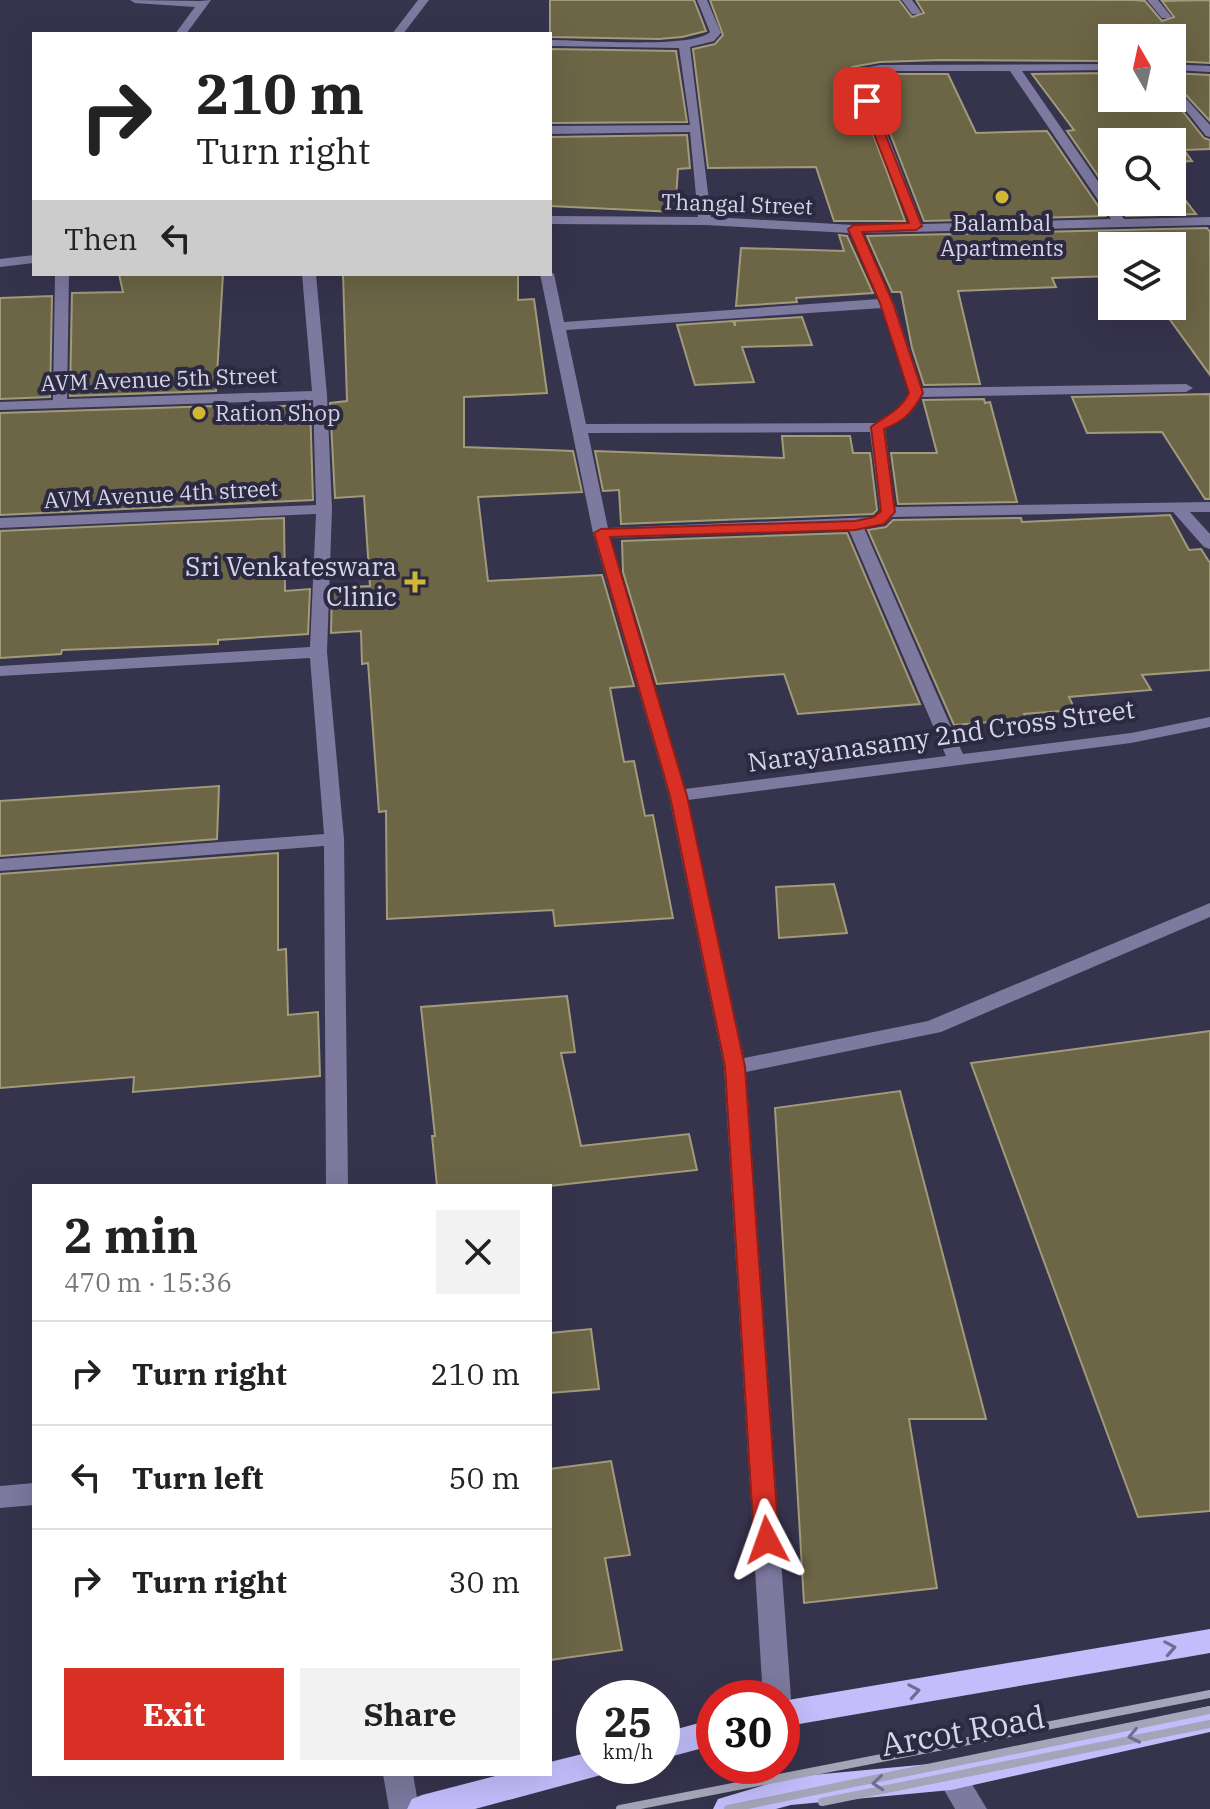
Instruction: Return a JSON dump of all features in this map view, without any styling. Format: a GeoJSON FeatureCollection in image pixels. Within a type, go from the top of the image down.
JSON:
{"type":"FeatureCollection","features":[{"type":"Feature","properties":{"kind":"main road","name":"Arcot Road"},"geometry":{"type":"LineString","coordinates":[[800,1711],[1210,1641]]}},
{"type":"Feature","properties":{"kind":"main road","name":"Arcot Road"},"geometry":{"type":"LineString","coordinates":[[728,1809],[791,1791],[951,1776],[1210,1719]]}},
{"type":"Feature","properties":{"kind":"main road"},"geometry":{"type":"LineString","coordinates":[[552,1775],[576,1769]]}},
{"type":"Feature","properties":{"kind":"main road"},"geometry":{"type":"LineString","coordinates":[[422,1809],[548,1776]]}},
{"type":"Feature","properties":{"kind":"street"},"geometry":{"type":"LineString","coordinates":[[135,0],[204,2]]}},
{"type":"Feature","properties":{"kind":"street"},"geometry":{"type":"LineString","coordinates":[[399,32],[424,0]]}},
{"type":"Feature","properties":{"kind":"street"},"geometry":{"type":"LineString","coordinates":[[552,43],[684,45],[710,39],[716,33],[702,0]]}},
{"type":"Feature","properties":{"kind":"street"},"geometry":{"type":"LineString","coordinates":[[907,0],[916,12]]}},
{"type":"Feature","properties":{"kind":"street"},"geometry":{"type":"LineString","coordinates":[[1152,0],[1166,16]]}},
{"type":"Feature","properties":{"kind":"street"},"geometry":{"type":"LineString","coordinates":[[182,32],[204,2]]}},
{"type":"Feature","properties":{"kind":"street"},"geometry":{"type":"LineString","coordinates":[[684,45],[705,221]]}},
{"type":"Feature","properties":{"kind":"street"},"geometry":{"type":"LineString","coordinates":[[916,226],[857,72],[880,68],[1098,67]]}},
{"type":"Feature","properties":{"kind":"street"},"geometry":{"type":"LineString","coordinates":[[1014,68],[1120,223]]}},
{"type":"Feature","properties":{"kind":"street"},"geometry":{"type":"LineString","coordinates":[[1186,68],[1210,69]]}},
{"type":"Feature","properties":{"kind":"street"},"geometry":{"type":"LineString","coordinates":[[1186,103],[1210,133]]}},
{"type":"Feature","properties":{"kind":"street"},"geometry":{"type":"LineString","coordinates":[[552,130],[696,128]]}},
{"type":"Feature","properties":{"kind":"street","name":"Thangal Street"},"geometry":{"type":"LineString","coordinates":[[552,220],[705,221],[854,229],[1210,221]]}},
{"type":"Feature","properties":{"kind":"street"},"geometry":{"type":"LineString","coordinates":[[580,429],[877,427],[896,419],[908,408],[916,393],[887,303],[854,229]]}},
{"type":"Feature","properties":{"kind":"street"},"geometry":{"type":"LineString","coordinates":[[0,263],[32,259]]}},
{"type":"Feature","properties":{"kind":"street"},"geometry":{"type":"LineString","coordinates":[[60,404],[62,276]]}},
{"type":"Feature","properties":{"kind":"street"},"geometry":{"type":"LineString","coordinates":[[309,276],[320,395],[324,509],[318,652],[334,839],[337,1184]]}},
{"type":"Feature","properties":{"kind":"street"},"geometry":{"type":"LineString","coordinates":[[547,276],[601,533],[678,796],[735,1067],[776,1680]]}},
{"type":"Feature","properties":{"kind":"street"},"geometry":{"type":"LineString","coordinates":[[556,327],[887,303]]}},
{"type":"Feature","properties":{"kind":"street"},"geometry":{"type":"LineString","coordinates":[[916,393],[1186,388]]}},
{"type":"Feature","properties":{"kind":"street","name":"AVM Avenue 5th Street"},"geometry":{"type":"LineString","coordinates":[[0,406],[320,395]]}},
{"type":"Feature","properties":{"kind":"street"},"geometry":{"type":"LineString","coordinates":[[877,427],[888,512]]}},
{"type":"Feature","properties":{"kind":"street"},"geometry":{"type":"LineString","coordinates":[[601,533],[855,525],[879,521],[888,512],[1210,507]]}},
{"type":"Feature","properties":{"kind":"street"},"geometry":{"type":"LineString","coordinates":[[1178,508],[1210,544]]}},
{"type":"Feature","properties":{"kind":"street","name":"AVM Avenue 4th street"},"geometry":{"type":"LineString","coordinates":[[0,523],[324,509]]}},
{"type":"Feature","properties":{"kind":"street"},"geometry":{"type":"LineString","coordinates":[[855,525],[957,761]]}},
{"type":"Feature","properties":{"kind":"street"},"geometry":{"type":"LineString","coordinates":[[0,671],[318,652]]}},
{"type":"Feature","properties":{"kind":"street","name":"Narayanasamy 2nd Cross Street"},"geometry":{"type":"LineString","coordinates":[[678,796],[1131,738],[1210,722]]}},
{"type":"Feature","properties":{"kind":"street"},"geometry":{"type":"LineString","coordinates":[[0,865],[334,839]]}},
{"type":"Feature","properties":{"kind":"street"},"geometry":{"type":"LineString","coordinates":[[735,1067],[933,1027],[1210,909]]}},
{"type":"Feature","properties":{"kind":"street"},"geometry":{"type":"LineString","coordinates":[[0,1497],[32,1494]]}},
{"type":"Feature","properties":{"kind":"street"},"geometry":{"type":"LineString","coordinates":[[398,1776],[404,1809]]}},
{"type":"Feature","properties":{"kind":"street"},"geometry":{"type":"LineString","coordinates":[[951,1776],[972,1809]]}},
{"type":"Feature","properties":{"kind":"building"},"geometry":{"type":"Polygon","coordinates":[[[550,0],[694,0],[706,31],[659,39],[552,37],[550,0]]]}},
{"type":"Feature","properties":{"kind":"building"},"geometry":{"type":"Polygon","coordinates":[[[710,0],[899,0],[912,17],[924,13],[916,0],[1134,0],[1145,1],[1162,21],[1174,17],[1162,1],[1210,0],[1210,63],[1186,62],[1186,24],[1098,24],[1098,61],[941,60],[880,62],[852,67],[850,71],[905,221],[834,221],[816,167],[708,168],[693,49],[715,44],[723,35],[710,0]]]}},
{"type":"Feature","properties":{"kind":"building"},"geometry":{"type":"Polygon","coordinates":[[[552,49],[676,51],[687,122],[552,123],[552,49]]]}},
{"type":"Feature","properties":{"kind":"building"},"geometry":{"type":"Polygon","coordinates":[[[1098,73],[1098,112],[1183,112],[1204,138],[1210,140],[1210,149],[1186,150],[1186,128],[1098,128],[1098,176],[1067,131],[1074,130],[1032,74],[1098,73]]]}},
{"type":"Feature","properties":{"kind":"building"},"geometry":{"type":"Polygon","coordinates":[[[948,74],[976,133],[1047,131],[1098,206],[1098,216],[1105,216],[924,221],[868,76],[948,74]]]}},
{"type":"Feature","properties":{"kind":"building"},"geometry":{"type":"Polygon","coordinates":[[[1186,74],[1210,75],[1210,121],[1186,95],[1186,74]]]}},
{"type":"Feature","properties":{"kind":"building"},"geometry":{"type":"Polygon","coordinates":[[[687,135],[690,168],[678,169],[675,212],[552,206],[552,137],[687,135]]]}},
{"type":"Feature","properties":{"kind":"building"},"geometry":{"type":"Polygon","coordinates":[[[1186,201],[1196,214],[1186,214],[1186,201]]]}},
{"type":"Feature","properties":{"kind":"building"},"geometry":{"type":"Polygon","coordinates":[[[1207,228],[1210,232],[1210,375],[1170,320],[1186,320],[1186,232],[1098,232],[1098,276],[1052,278],[1056,287],[958,291],[980,384],[924,385],[912,348],[901,292],[892,292],[867,236],[1207,228]]]}},
{"type":"Feature","properties":{"kind":"building"},"geometry":{"type":"Polygon","coordinates":[[[839,235],[847,236],[873,293],[736,306],[741,248],[844,251],[839,235]]]}},
{"type":"Feature","properties":{"kind":"building"},"geometry":{"type":"Polygon","coordinates":[[[119,276],[223,276],[216,391],[70,396],[72,293],[123,292],[119,276]]]}},
{"type":"Feature","properties":{"kind":"building"},"geometry":{"type":"Polygon","coordinates":[[[343,276],[518,276],[518,300],[534,299],[547,393],[464,397],[464,447],[573,451],[582,492],[478,497],[488,581],[602,575],[634,686],[610,688],[624,762],[634,761],[645,816],[653,815],[673,918],[555,926],[553,910],[387,919],[386,811],[379,812],[368,663],[362,664],[361,631],[331,633],[332,588],[370,586],[364,496],[335,498],[330,403],[347,401],[343,276]]]}},
{"type":"Feature","properties":{"kind":"building"},"geometry":{"type":"Polygon","coordinates":[[[52,296],[50,397],[0,399],[0,298],[52,296]]]}},
{"type":"Feature","properties":{"kind":"building"},"geometry":{"type":"Polygon","coordinates":[[[802,317],[812,345],[742,347],[754,382],[695,385],[677,325],[733,321],[735,326],[735,321],[802,317]]]}},
{"type":"Feature","properties":{"kind":"building"},"geometry":{"type":"Polygon","coordinates":[[[1210,394],[1210,499],[1205,499],[1162,432],[1087,433],[1072,397],[1210,394]]]}},
{"type":"Feature","properties":{"kind":"building"},"geometry":{"type":"Polygon","coordinates":[[[984,399],[985,403],[990,402],[1017,502],[898,504],[891,453],[937,453],[923,400],[984,399]]]}},
{"type":"Feature","properties":{"kind":"building"},"geometry":{"type":"Polygon","coordinates":[[[310,404],[313,500],[0,515],[0,413],[216,406],[215,411],[310,404]]]}},
{"type":"Feature","properties":{"kind":"building"},"geometry":{"type":"Polygon","coordinates":[[[782,436],[850,436],[853,453],[870,453],[877,510],[873,514],[621,524],[619,490],[603,491],[595,451],[784,458],[782,436]]]}},
{"type":"Feature","properties":{"kind":"building"},"geometry":{"type":"Polygon","coordinates":[[[1170,515],[1189,550],[1201,549],[1210,563],[1210,670],[1142,675],[1151,690],[1069,697],[1075,710],[1024,714],[1026,719],[954,725],[868,530],[886,527],[893,520],[1021,518],[1022,522],[1170,515]]]}},
{"type":"Feature","properties":{"kind":"building"},"geometry":{"type":"Polygon","coordinates":[[[284,518],[285,591],[310,589],[308,634],[218,640],[218,644],[62,650],[61,654],[0,658],[0,531],[284,518]]]}},
{"type":"Feature","properties":{"kind":"building"},"geometry":{"type":"Polygon","coordinates":[[[847,533],[920,704],[798,714],[784,674],[657,684],[623,572],[622,541],[847,533]]]}},
{"type":"Feature","properties":{"kind":"building"},"geometry":{"type":"Polygon","coordinates":[[[219,786],[217,839],[0,856],[0,801],[219,786]]]}},
{"type":"Feature","properties":{"kind":"building"},"geometry":{"type":"Polygon","coordinates":[[[278,853],[278,950],[286,949],[288,1015],[318,1012],[320,1076],[133,1092],[134,1077],[0,1088],[0,874],[278,853]]]}},
{"type":"Feature","properties":{"kind":"building"},"geometry":{"type":"Polygon","coordinates":[[[834,884],[847,933],[779,938],[776,887],[834,884]]]}},
{"type":"Feature","properties":{"kind":"building"},"geometry":{"type":"Polygon","coordinates":[[[567,996],[575,1052],[561,1053],[581,1146],[689,1134],[697,1170],[552,1186],[437,1184],[432,1136],[435,1136],[421,1007],[567,996]]]}},
{"type":"Feature","properties":{"kind":"building"},"geometry":{"type":"Polygon","coordinates":[[[1210,1031],[1210,1511],[1138,1517],[971,1063],[1210,1031]]]}},
{"type":"Feature","properties":{"kind":"building"},"geometry":{"type":"Polygon","coordinates":[[[900,1091],[986,1419],[909,1419],[937,1588],[804,1603],[775,1108],[900,1091]]]}},
{"type":"Feature","properties":{"kind":"building"},"geometry":{"type":"Polygon","coordinates":[[[591,1329],[599,1389],[552,1393],[552,1333],[591,1329]]]}},
{"type":"Feature","properties":{"kind":"building"},"geometry":{"type":"Polygon","coordinates":[[[611,1461],[630,1555],[605,1558],[622,1650],[552,1660],[552,1469],[611,1461]]]}},
{"type":"Feature","properties":{"kind":"railway"},"geometry":{"type":"LineString","coordinates":[[620,1809],[1210,1694]]}},
{"type":"Feature","properties":{"kind":"railway"},"geometry":{"type":"LineString","coordinates":[[728,1809],[1210,1710]]}},
{"type":"Feature","properties":{"kind":"railway"},"geometry":{"type":"LineString","coordinates":[[822,1802],[1210,1724]]}},
{"type":"Feature","properties":{"kind":"place","name":"Balambal Apartments"},"geometry":{"type":"Point","coordinates":[1002,197]}},
{"type":"Feature","properties":{"kind":"place","name":"Ration Shop"},"geometry":{"type":"Point","coordinates":[199,413]}},
{"type":"Feature","properties":{"kind":"place","name":"Sri Venkateswara Clinic"},"geometry":{"type":"Point","coordinates":[415,582]}},
{"type":"Feature","properties":{"kind":"route"},"geometry":{"type":"LineString","coordinates":[[767,1540],[735,1067],[678,796],[601,533],[855,525],[879,521],[888,512],[877,427],[896,419],[908,408],[916,393],[887,303],[854,229],[916,226],[867,101]]}}]}
